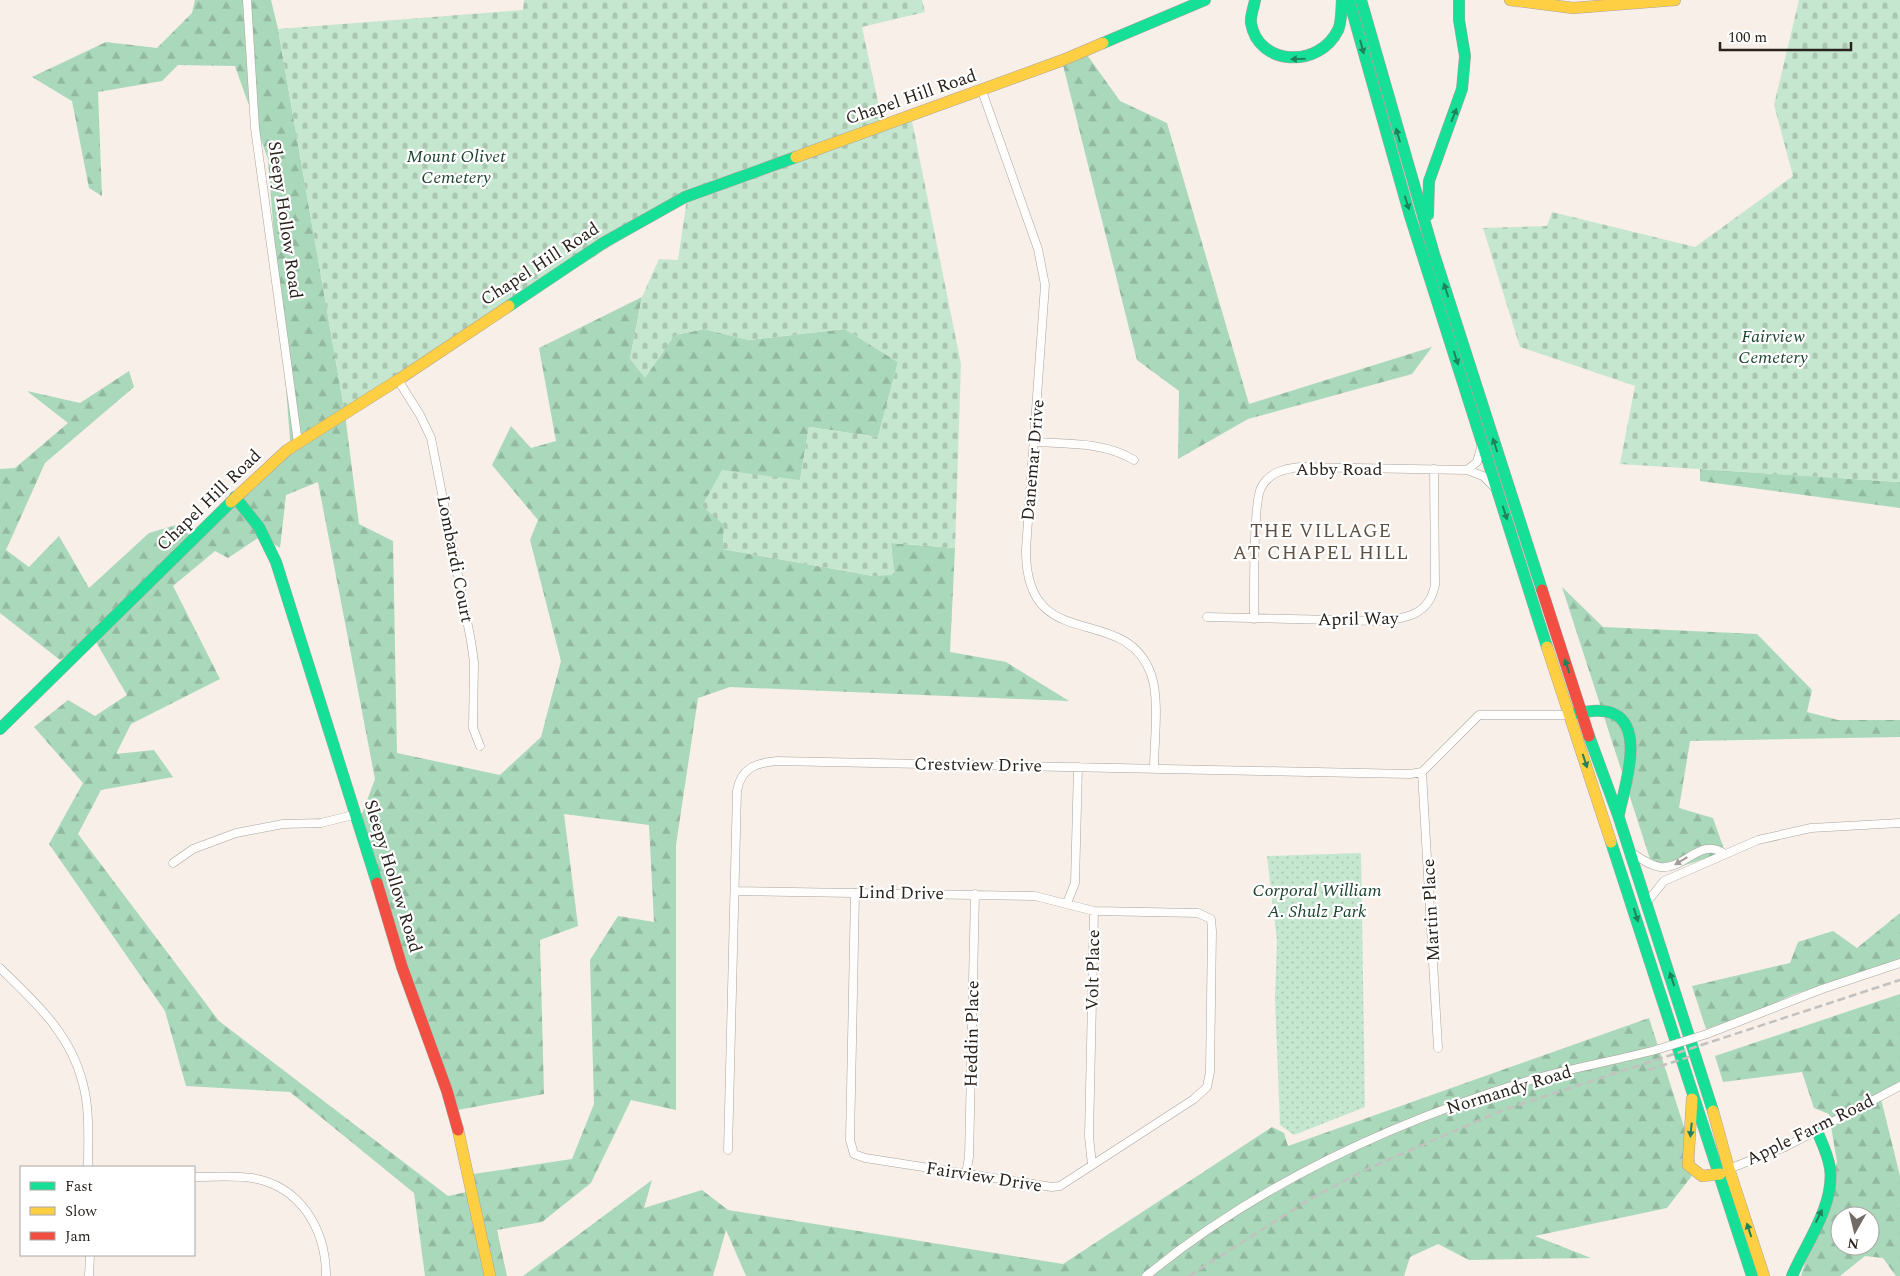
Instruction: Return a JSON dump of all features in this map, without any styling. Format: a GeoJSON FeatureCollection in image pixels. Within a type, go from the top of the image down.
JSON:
{"type":"FeatureCollection","features":[{"type":"Feature","properties":{"kind":"main road","name":"Chapel Hill Road"},"geometry":{"type":"LineString","coordinates":[[0,729],[263,470],[298,443],[398,380],[603,243],[686,197],[799,154],[982,91],[1063,60],[1204,0]]}},
{"type":"Feature","properties":{"kind":"main road"},"geometry":{"type":"LineString","coordinates":[[1255,0],[1252,23],[1260,42],[1280,57],[1300,60],[1321,53],[1335,38],[1340,30],[1342,0]]}},
{"type":"Feature","properties":{"kind":"main road"},"geometry":{"type":"LineString","coordinates":[[1349,0],[1405,198],[1498,491],[1575,714],[1690,1081],[1764,1276]]}},
{"type":"Feature","properties":{"kind":"main road"},"geometry":{"type":"LineString","coordinates":[[1361,0],[1406,164],[1570,674],[1575,714],[1618,814],[1705,1082],[1724,1171],[1752,1276]]}},
{"type":"Feature","properties":{"kind":"main road"},"geometry":{"type":"LineString","coordinates":[[1432,246],[1427,205],[1429,181],[1458,106],[1465,69],[1459,20],[1459,0]]}},
{"type":"Feature","properties":{"kind":"main road"},"geometry":{"type":"LineString","coordinates":[[1510,0],[1585,4],[1675,0]]}},
{"type":"Feature","properties":{"kind":"main road","name":"Sleepy Hollow Road"},"geometry":{"type":"LineString","coordinates":[[235,497],[252,515],[263,532],[276,562],[357,814],[402,967],[448,1091],[490,1276]]}},
{"type":"Feature","properties":{"kind":"main road"},"geometry":{"type":"LineString","coordinates":[[1575,714],[1610,712],[1622,718],[1629,727],[1632,740],[1618,814]]}},
{"type":"Feature","properties":{"kind":"main road"},"geometry":{"type":"LineString","coordinates":[[1690,1081],[1692,1102],[1688,1165],[1697,1175],[1704,1177],[1724,1171]]}},
{"type":"Feature","properties":{"kind":"main road"},"geometry":{"type":"LineString","coordinates":[[1792,1276],[1822,1209],[1830,1184],[1829,1166],[1816,1131]]}},
{"type":"Feature","properties":{"kind":"street","name":"Sleepy Hollow Road"},"geometry":{"type":"LineString","coordinates":[[247,0],[255,128],[298,443]]}},
{"type":"Feature","properties":{"kind":"street","name":"Danemar Drive"},"geometry":{"type":"LineString","coordinates":[[982,91],[1038,250],[1044,276],[1045,300],[1026,549],[1026,566],[1031,586],[1040,601],[1056,616],[1070,624],[1112,633],[1129,643],[1144,660],[1151,672],[1154,690],[1154,769]]}},
{"type":"Feature","properties":{"kind":"street","name":"Lombardi Court"},"geometry":{"type":"LineString","coordinates":[[398,380],[427,429],[437,462],[471,640],[474,662],[473,728],[480,746]]}},
{"type":"Feature","properties":{"kind":"street"},"geometry":{"type":"LineString","coordinates":[[1467,470],[1476,462],[1482,441]]}},
{"type":"Feature","properties":{"kind":"street"},"geometry":{"type":"LineString","coordinates":[[1035,442],[1108,448],[1121,452],[1134,460]]}},
{"type":"Feature","properties":{"kind":"street","name":"Abby Road"},"geometry":{"type":"LineString","coordinates":[[1254,619],[1258,495],[1270,476],[1285,469],[1300,467],[1467,470],[1483,476],[1498,491]]}},
{"type":"Feature","properties":{"kind":"street","name":"April Way"},"geometry":{"type":"LineString","coordinates":[[1207,617],[1377,621],[1402,619],[1417,614],[1425,607],[1434,593],[1435,585],[1434,469]]}},
{"type":"Feature","properties":{"kind":"street"},"geometry":{"type":"LineString","coordinates":[[1422,772],[1478,715],[1575,714]]}},
{"type":"Feature","properties":{"kind":"street","name":"Crestview Drive"},"geometry":{"type":"LineString","coordinates":[[728,1150],[738,783],[746,770],[756,764],[778,762],[1410,774],[1422,772]]}},
{"type":"Feature","properties":{"kind":"street"},"geometry":{"type":"LineString","coordinates":[[1067,903],[1075,884],[1078,767]]}},
{"type":"Feature","properties":{"kind":"street","name":"Martin Place"},"geometry":{"type":"LineString","coordinates":[[1422,772],[1438,1048]]}},
{"type":"Feature","properties":{"kind":"street"},"geometry":{"type":"LineString","coordinates":[[173,863],[193,849],[236,832],[283,824],[321,823],[357,814]]}},
{"type":"Feature","properties":{"kind":"street"},"geometry":{"type":"LineString","coordinates":[[1647,902],[1664,881],[1758,840],[1811,828],[1900,823]]}},
{"type":"Feature","properties":{"kind":"street"},"geometry":{"type":"LineString","coordinates":[[1631,853],[1651,865],[1661,867],[1675,865],[1703,849],[1717,849],[1725,854]]}},
{"type":"Feature","properties":{"kind":"street","name":"Lind Drive"},"geometry":{"type":"LineString","coordinates":[[735,891],[1035,896],[1067,903]]}},
{"type":"Feature","properties":{"kind":"street","name":"Fairview Drive"},"geometry":{"type":"LineString","coordinates":[[855,893],[850,1140],[854,1154],[865,1158],[1052,1188],[1068,1182],[1194,1099],[1206,1087],[1210,1072],[1211,918],[1198,914],[1094,911]]}},
{"type":"Feature","properties":{"kind":"street","name":"Heddin Place"},"geometry":{"type":"LineString","coordinates":[[966,1174],[969,1157],[975,894]]}},
{"type":"Feature","properties":{"kind":"street","name":"Volt Place"},"geometry":{"type":"LineString","coordinates":[[1067,903],[1094,911],[1089,1136],[1092,1165]]}},
{"type":"Feature","properties":{"kind":"street","name":"Normandy Road"},"geometry":{"type":"LineString","coordinates":[[1146,1276],[1192,1241],[1246,1205],[1298,1175],[1373,1138],[1445,1109],[1513,1086],[1659,1049],[1707,1034],[1822,989],[1900,964]]}},
{"type":"Feature","properties":{"kind":"street"},"geometry":{"type":"LineString","coordinates":[[0,968],[44,1011],[70,1048],[85,1095],[88,1166]]}},
{"type":"Feature","properties":{"kind":"street","name":"Apple Farm Road"},"geometry":{"type":"LineString","coordinates":[[1724,1171],[1785,1147],[1900,1086]]}},
{"type":"Feature","properties":{"kind":"street"},"geometry":{"type":"LineString","coordinates":[[195,1178],[250,1178],[269,1183],[292,1196],[308,1213],[318,1229],[326,1254],[326,1276]]}},
{"type":"Feature","properties":{"kind":"street"},"geometry":{"type":"LineString","coordinates":[[89,1276],[90,1256]]}},
{"type":"Feature","properties":{"kind":"green space"},"geometry":{"type":"Polygon","coordinates":[[[195,0],[271,0],[278,29],[345,414],[359,524],[393,541],[397,753],[500,775],[541,737],[561,661],[530,540],[538,520],[492,465],[511,426],[531,448],[556,441],[539,348],[642,297],[630,359],[675,335],[704,329],[749,340],[845,329],[898,362],[878,437],[809,427],[800,480],[724,525],[723,549],[873,576],[894,574],[891,543],[955,548],[950,652],[1006,662],[1069,701],[730,687],[698,698],[676,845],[676,1110],[631,1100],[591,1183],[542,1222],[497,1230],[507,1276],[425,1276],[414,1193],[290,1092],[186,1086],[165,1011],[49,844],[83,783],[34,727],[68,700],[95,716],[127,695],[93,637],[60,660],[0,613],[0,469],[15,468],[68,423],[27,391],[80,403],[129,371],[134,387],[45,463],[6,550],[29,567],[59,536],[89,588],[149,533],[176,525],[193,537],[291,452],[268,159],[235,66],[178,65],[162,81],[98,92],[102,196],[89,188],[72,101],[32,77],[106,42],[157,48],[192,13],[195,0]],[[318,482],[286,495],[280,548],[261,536],[228,558],[215,551],[173,586],[220,679],[131,724],[116,754],[154,750],[173,777],[101,790],[78,834],[219,1021],[448,1196],[471,1191],[467,1175],[572,1159],[594,1104],[590,960],[618,916],[654,922],[649,825],[564,814],[578,926],[540,940],[544,1094],[452,1111],[359,822],[375,779],[318,482]]]}},
{"type":"Feature","properties":{"kind":"green space","name":"Mount Olivet Cemetery"},"geometry":{"type":"Polygon","coordinates":[[[524,0],[922,0],[925,12],[862,27],[883,125],[911,116],[961,364],[955,548],[891,543],[894,575],[873,576],[723,549],[724,525],[702,506],[722,470],[800,480],[809,427],[878,437],[898,362],[845,329],[749,340],[704,329],[675,335],[645,378],[630,359],[642,297],[659,259],[678,260],[687,198],[345,414],[278,29],[523,10],[524,0]]]}},
{"type":"Feature","properties":{"kind":"green space","name":"Fairview Cemetery"},"geometry":{"type":"Polygon","coordinates":[[[1799,0],[1900,0],[1900,482],[1620,464],[1635,386],[1520,347],[1483,228],[1547,226],[1552,212],[1695,247],[1793,176],[1774,105],[1799,0]]]}},
{"type":"Feature","properties":{"kind":"green space"},"geometry":{"type":"Polygon","coordinates":[[[1085,52],[1120,101],[1167,123],[1249,404],[1432,347],[1412,374],[1248,419],[1178,459],[1179,391],[1137,360],[1062,61],[1085,52]]]}},
{"type":"Feature","properties":{"kind":"green space"},"geometry":{"type":"Polygon","coordinates":[[[1700,469],[1900,482],[1900,508],[1700,481],[1700,469]]]}},
{"type":"Feature","properties":{"kind":"green space"},"geometry":{"type":"Polygon","coordinates":[[[1562,587],[1603,627],[1757,634],[1812,690],[1807,712],[1838,720],[1900,720],[1900,737],[1690,741],[1679,808],[1713,818],[1725,852],[1679,867],[1651,862],[1562,587]]]}},
{"type":"Feature","properties":{"kind":"green space","name":"Corporal William A. Shulz Park"},"geometry":{"type":"Polygon","coordinates":[[[1361,853],[1365,1107],[1294,1135],[1280,1125],[1275,997],[1277,941],[1267,856],[1361,853]]]}},
{"type":"Feature","properties":{"kind":"green space"},"geometry":{"type":"Polygon","coordinates":[[[1900,913],[1900,960],[1795,994],[1742,1017],[1706,1029],[1692,986],[1790,963],[1798,942],[1833,931],[1857,948],[1900,913]]]}},
{"type":"Feature","properties":{"kind":"green space"},"geometry":{"type":"Polygon","coordinates":[[[1900,994],[1900,1083],[1880,1095],[1900,1176],[1900,1276],[1896,1276],[1883,1258],[1865,1256],[1840,1276],[1801,1276],[1837,1162],[1829,1114],[1814,1108],[1802,1072],[1723,1082],[1715,1056],[1900,994]]]}},
{"type":"Feature","properties":{"kind":"green space"},"geometry":{"type":"Polygon","coordinates":[[[1649,1018],[1695,1161],[1691,1177],[1667,1208],[1535,1236],[1591,1258],[1469,1260],[1438,1244],[1410,1257],[1404,1276],[746,1276],[726,1230],[713,1276],[523,1276],[652,1180],[644,1208],[702,1190],[728,1210],[1063,1264],[1272,1127],[1284,1133],[1288,1146],[1649,1018]]]}},
{"type":"Feature","properties":{"kind":"railway"},"geometry":{"type":"LineString","coordinates":[[1189,1276],[1310,1199],[1367,1169],[1503,1110],[1900,980]]}},
{"type":"Feature","properties":{"kind":"railway"},"geometry":{"type":"LineString","coordinates":[[1648,1070],[1689,1057]]}},
{"type":"Feature","properties":{"kind":"traffic: fast"},"geometry":{"type":"LineString","coordinates":[[1103,43],[1205,0]]}},
{"type":"Feature","properties":{"kind":"traffic: fast"},"geometry":{"type":"LineString","coordinates":[[1255,0],[1251,23],[1256,37],[1265,48],[1277,54],[1290,57],[1304,56],[1317,51],[1329,43],[1339,27],[1342,0]]}},
{"type":"Feature","properties":{"kind":"traffic: fast"},"geometry":{"type":"LineString","coordinates":[[1349,0],[1410,216],[1547,647]]}},
{"type":"Feature","properties":{"kind":"traffic: fast"},"geometry":{"type":"LineString","coordinates":[[1361,0],[1434,254],[1542,590]]}},
{"type":"Feature","properties":{"kind":"traffic: fast"},"geometry":{"type":"LineString","coordinates":[[1428,215],[1429,181],[1462,89],[1465,56],[1459,20],[1459,0]]}},
{"type":"Feature","properties":{"kind":"traffic: fast"},"geometry":{"type":"LineString","coordinates":[[509,306],[603,243],[685,197],[796,157]]}},
{"type":"Feature","properties":{"kind":"traffic: fast"},"geometry":{"type":"LineString","coordinates":[[235,497],[259,527],[276,562],[377,883]]}},
{"type":"Feature","properties":{"kind":"traffic: fast"},"geometry":{"type":"LineString","coordinates":[[0,729],[231,502]]}},
{"type":"Feature","properties":{"kind":"traffic: fast"},"geometry":{"type":"LineString","coordinates":[[1572,714],[1593,711],[1609,712],[1623,721],[1629,732],[1631,745],[1630,760],[1619,814]]}},
{"type":"Feature","properties":{"kind":"traffic: fast"},"geometry":{"type":"LineString","coordinates":[[1589,736],[1618,815],[1713,1111]]}},
{"type":"Feature","properties":{"kind":"traffic: fast"},"geometry":{"type":"LineString","coordinates":[[1611,842],[1752,1276]]}},
{"type":"Feature","properties":{"kind":"traffic: fast"},"geometry":{"type":"LineString","coordinates":[[1792,1276],[1818,1224],[1828,1196],[1830,1168],[1817,1131]]}},
{"type":"Feature","properties":{"kind":"traffic: slow"},"geometry":{"type":"LineString","coordinates":[[1510,0],[1573,8],[1675,0]]}},
{"type":"Feature","properties":{"kind":"traffic: slow"},"geometry":{"type":"LineString","coordinates":[[796,157],[1063,60],[1103,43]]}},
{"type":"Feature","properties":{"kind":"traffic: slow"},"geometry":{"type":"LineString","coordinates":[[231,502],[287,450],[398,380],[509,306]]}},
{"type":"Feature","properties":{"kind":"traffic: slow"},"geometry":{"type":"LineString","coordinates":[[1547,647],[1611,842]]}},
{"type":"Feature","properties":{"kind":"traffic: slow"},"geometry":{"type":"LineString","coordinates":[[1692,1099],[1688,1165],[1702,1176],[1720,1174]]}},
{"type":"Feature","properties":{"kind":"traffic: slow"},"geometry":{"type":"LineString","coordinates":[[1713,1111],[1729,1169],[1764,1276]]}},
{"type":"Feature","properties":{"kind":"traffic: slow"},"geometry":{"type":"LineString","coordinates":[[458,1130],[490,1276]]}},
{"type":"Feature","properties":{"kind":"traffic: jam"},"geometry":{"type":"LineString","coordinates":[[1542,590],[1589,736]]}},
{"type":"Feature","properties":{"kind":"traffic: jam"},"geometry":{"type":"LineString","coordinates":[[377,883],[402,967],[447,1091],[458,1130]]}},
{"type":"Feature","properties":{"kind":"district","name":"THE VILLAGE AT CHAPEL HILL"},"geometry":{"type":"Point","coordinates":[1321,542]}}]}
